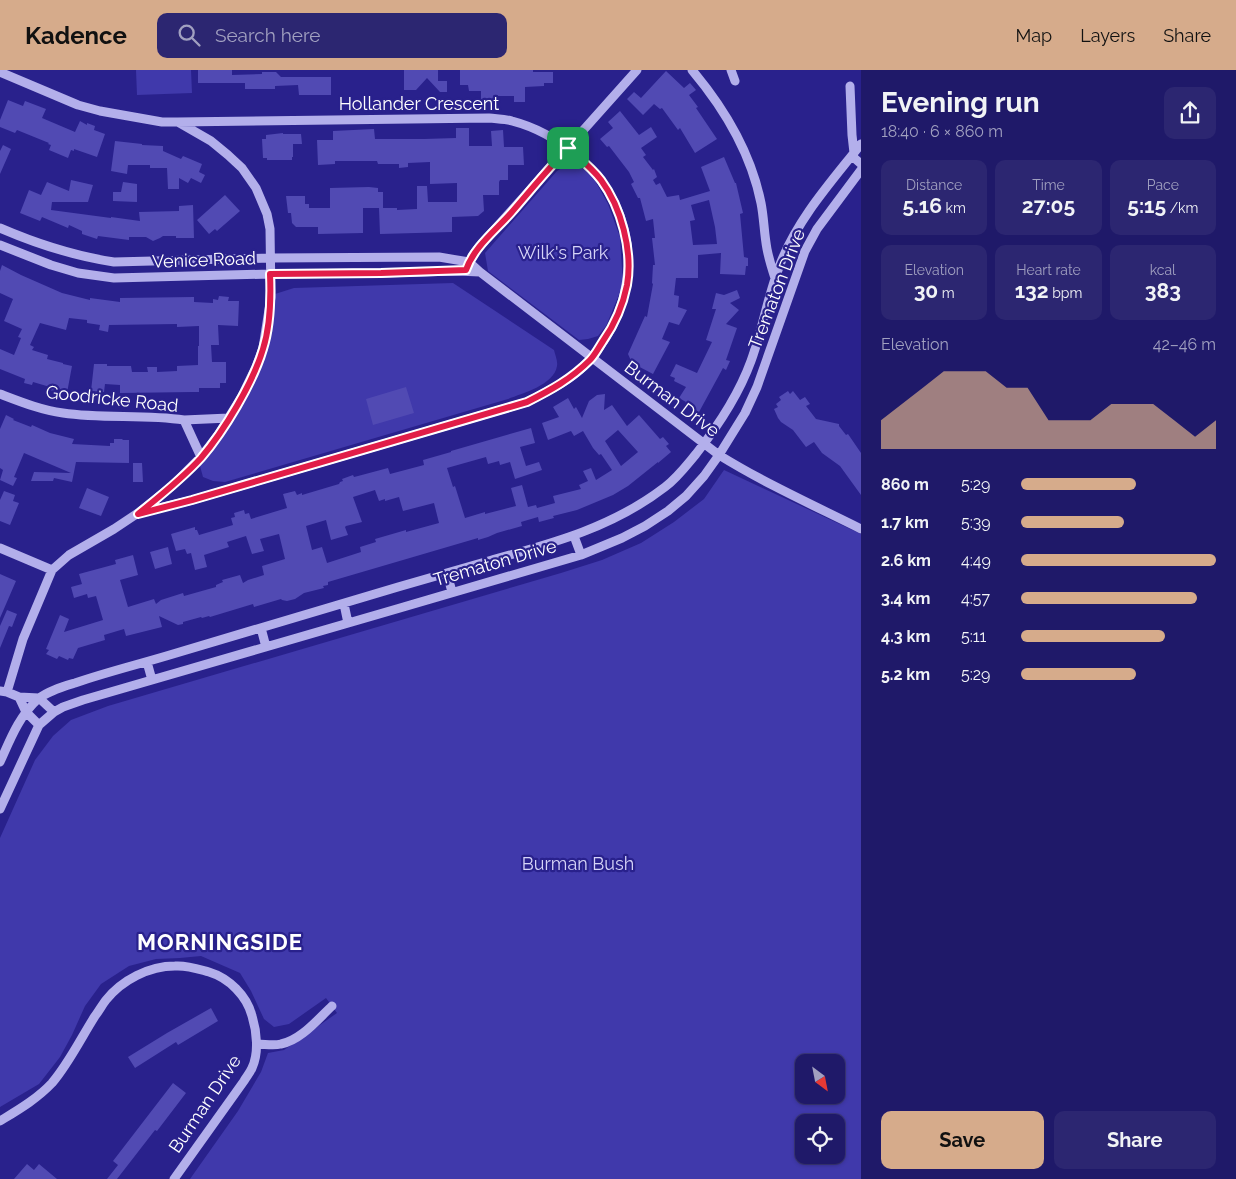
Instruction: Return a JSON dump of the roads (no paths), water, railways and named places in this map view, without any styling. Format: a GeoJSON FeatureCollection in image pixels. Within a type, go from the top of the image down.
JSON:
{"type":"FeatureCollection","features":[{"type":"Feature","properties":{"kind":"street"},"geometry":{"type":"LineString","coordinates":[[468,266],[478,248],[637,70]]}},
{"type":"Feature","properties":{"kind":"street","name":"Trematon Drive"},"geometry":{"type":"LineString","coordinates":[[692,70],[709,90],[734,130],[755,179],[761,202],[767,248],[775,278]]}},
{"type":"Feature","properties":{"kind":"street"},"geometry":{"type":"LineString","coordinates":[[731,70],[735,81]]}},
{"type":"Feature","properties":{"kind":"street","name":"Hollander Crescent"},"geometry":{"type":"LineString","coordinates":[[0,72],[78,105],[100,111],[162,122],[489,118],[510,121],[532,128],[568,148],[601,180],[617,208],[628,264],[627,284],[619,312],[611,330],[592,358],[573,375],[554,388],[527,402],[138,514]]}},
{"type":"Feature","properties":{"kind":"street"},"geometry":{"type":"LineString","coordinates":[[850,86],[853,154],[861,164]]}},
{"type":"Feature","properties":{"kind":"street","name":"Hollander Crescent"},"geometry":{"type":"LineString","coordinates":[[3,692],[52,570],[69,555],[138,514],[172,486],[201,457],[242,396],[263,348],[271,297],[270,229],[267,214],[256,188],[242,168],[211,141],[177,122]]}},
{"type":"Feature","properties":{"kind":"street","name":"Trematon Drive"},"geometry":{"type":"LineString","coordinates":[[0,762],[18,724],[26,712],[39,698],[51,692],[81,680],[574,536],[620,516],[665,488],[679,476],[725,413],[751,362],[775,278],[800,224],[820,195],[861,144]]}},
{"type":"Feature","properties":{"kind":"street","name":"Trematon Drive"},"geometry":{"type":"LineString","coordinates":[[0,809],[38,725],[63,707],[581,555],[622,538],[668,511],[696,486],[719,455],[745,413],[757,387],[805,251],[827,214],[861,170]]}},
{"type":"Feature","properties":{"kind":"street","name":"Venice Road"},"geometry":{"type":"LineString","coordinates":[[0,228],[62,252],[114,262],[270,258],[439,257],[468,266]]}},
{"type":"Feature","properties":{"kind":"street"},"geometry":{"type":"LineString","coordinates":[[16,252],[22,238]]}},
{"type":"Feature","properties":{"kind":"street","name":"Venice Road"},"geometry":{"type":"LineString","coordinates":[[0,245],[51,265],[78,273],[114,278],[381,273],[468,266]]}},
{"type":"Feature","properties":{"kind":"street"},"geometry":{"type":"LineString","coordinates":[[381,273],[382,257]]}},
{"type":"Feature","properties":{"kind":"street"},"geometry":{"type":"LineString","coordinates":[[114,262],[114,278]]}},
{"type":"Feature","properties":{"kind":"street","name":"Burman Drive"},"geometry":{"type":"LineString","coordinates":[[468,266],[480,272],[719,455],[770,484],[861,529]]}},
{"type":"Feature","properties":{"kind":"street"},"geometry":{"type":"LineString","coordinates":[[763,319],[780,324]]}},
{"type":"Feature","properties":{"kind":"street","name":"Goodricke Road"},"geometry":{"type":"LineString","coordinates":[[0,394],[33,407],[63,413],[88,416],[157,417],[184,420],[201,457]]}},
{"type":"Feature","properties":{"kind":"street"},"geometry":{"type":"LineString","coordinates":[[184,420],[229,418]]}},
{"type":"Feature","properties":{"kind":"street"},"geometry":{"type":"LineString","coordinates":[[574,536],[581,555]]}},
{"type":"Feature","properties":{"kind":"street"},"geometry":{"type":"LineString","coordinates":[[0,548],[52,570]]}},
{"type":"Feature","properties":{"kind":"street"},"geometry":{"type":"LineString","coordinates":[[447,573],[452,592]]}},
{"type":"Feature","properties":{"kind":"street"},"geometry":{"type":"LineString","coordinates":[[344,604],[348,623]]}},
{"type":"Feature","properties":{"kind":"street"},"geometry":{"type":"LineString","coordinates":[[261,628],[266,647]]}},
{"type":"Feature","properties":{"kind":"street"},"geometry":{"type":"LineString","coordinates":[[147,662],[152,680]]}},
{"type":"Feature","properties":{"kind":"street"},"geometry":{"type":"LineString","coordinates":[[3,692],[19,697],[39,698],[54,712]]}},
{"type":"Feature","properties":{"kind":"street"},"geometry":{"type":"LineString","coordinates":[[19,697],[26,712],[38,725]]}},
{"type":"Feature","properties":{"kind":"street"},"geometry":{"type":"LineString","coordinates":[[0,1122],[38,1096],[52,1083],[69,1060],[105,1001],[116,989],[143,973],[156,968],[192,967],[216,974],[232,985],[245,999],[252,1013],[257,1044]]}},
{"type":"Feature","properties":{"kind":"street","name":"Burman Drive"},"geometry":{"type":"LineString","coordinates":[[174,1179],[252,1068],[257,1044],[274,1045],[291,1041],[303,1033],[332,1006]]}},
{"type":"Feature","properties":{"kind":"district","name":"MORNINGSIDE"},"geometry":{"type":"Point","coordinates":[220,942]}},
{"type":"Feature","properties":{"kind":"park label","name":"Wilk's Park"},"geometry":{"type":"Point","coordinates":[563,253]}},
{"type":"Feature","properties":{"kind":"park label","name":"Burman Bush"},"geometry":{"type":"Point","coordinates":[578,864]}}]}
